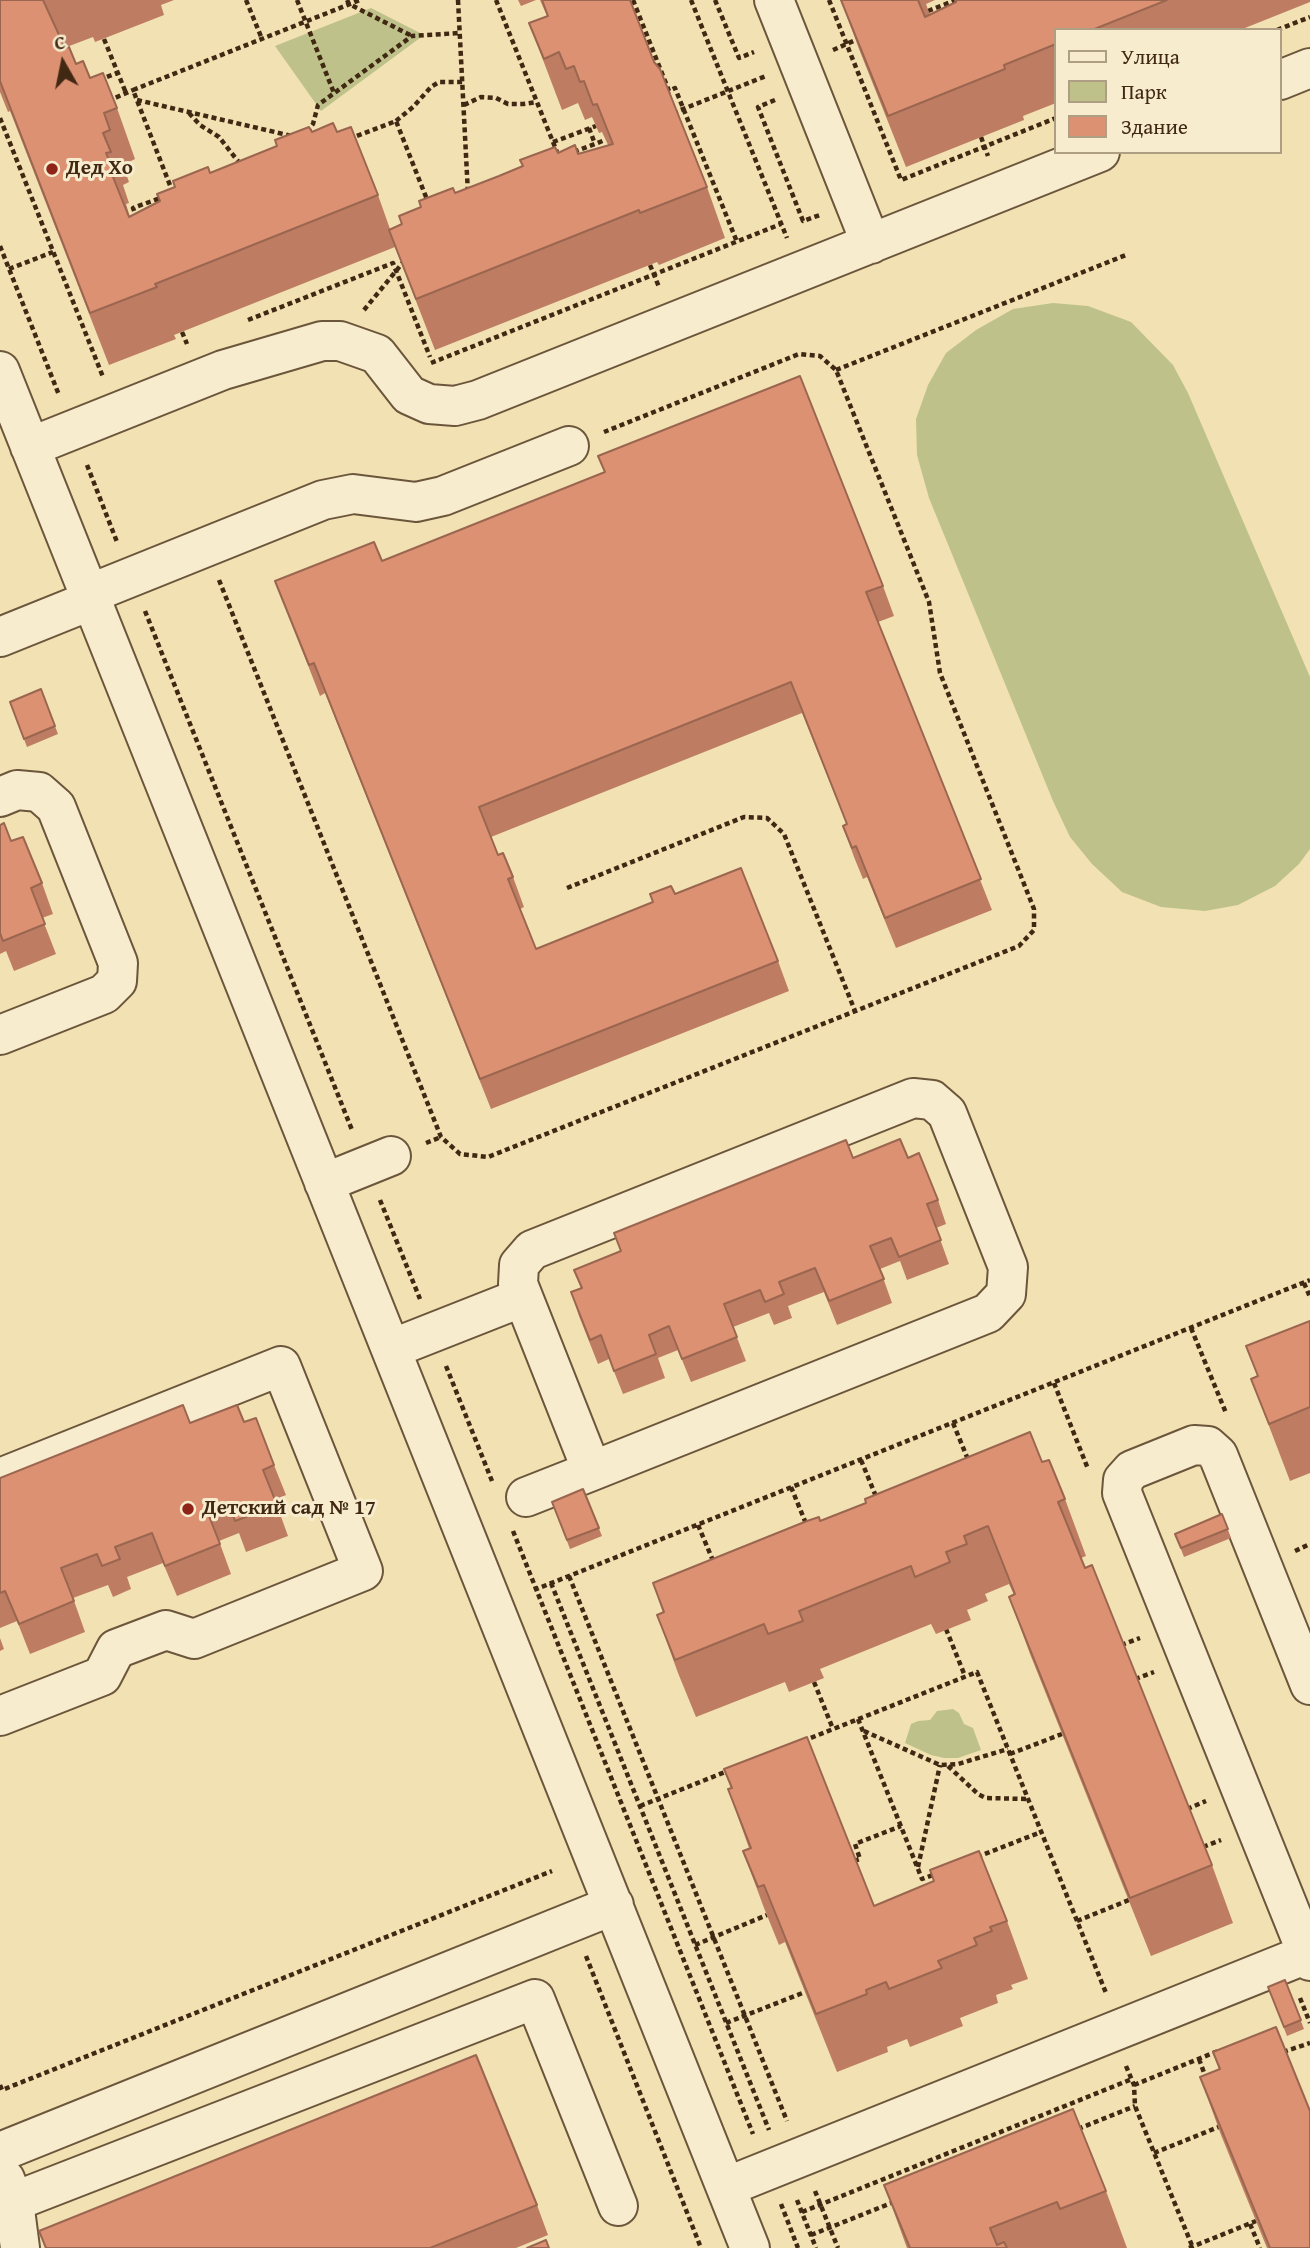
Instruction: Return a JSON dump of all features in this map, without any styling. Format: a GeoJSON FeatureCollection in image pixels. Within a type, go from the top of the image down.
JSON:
{"type":"FeatureCollection","features":[{"type":"Feature","properties":{"kind":"street"},"geometry":{"type":"LineString","coordinates":[[774,0],[871,244]]}},
{"type":"Feature","properties":{"kind":"street"},"geometry":{"type":"LineString","coordinates":[[1282,79],[1310,68]]}},
{"type":"Feature","properties":{"kind":"street"},"geometry":{"type":"LineString","coordinates":[[30,447],[223,370],[322,341],[341,341],[377,354],[409,395],[429,404],[455,406],[489,396],[1095,154]]}},
{"type":"Feature","properties":{"kind":"street"},"geometry":{"type":"LineString","coordinates":[[0,371],[750,2248]]}},
{"type":"Feature","properties":{"kind":"street"},"geometry":{"type":"LineString","coordinates":[[0,637],[132,577],[323,500],[353,494],[416,502],[443,496],[569,446]]}},
{"type":"Feature","properties":{"kind":"street"},"geometry":{"type":"LineString","coordinates":[[0,797],[17,790],[39,792],[56,807],[118,963],[117,981],[104,994],[0,1035]]}},
{"type":"Feature","properties":{"kind":"street"},"geometry":{"type":"LineString","coordinates":[[510,1503],[592,1471],[988,1313],[1006,1294],[1008,1267],[947,1113],[932,1100],[913,1098],[532,1250],[520,1265],[518,1284],[592,1471]]}},
{"type":"Feature","properties":{"kind":"street"},"geometry":{"type":"LineString","coordinates":[[324,1183],[379,1161]]}},
{"type":"Feature","properties":{"kind":"street"},"geometry":{"type":"LineString","coordinates":[[391,1349],[523,1297]]}},
{"type":"Feature","properties":{"kind":"street"},"geometry":{"type":"LineString","coordinates":[[0,1478],[281,1366],[363,1571],[194,1639],[166,1630],[116,1650],[102,1676],[0,1716]]}},
{"type":"Feature","properties":{"kind":"street"},"geometry":{"type":"LineString","coordinates":[[726,2187],[1112,2032],[1309,1958],[1122,1493],[1123,1480],[1132,1470],[1194,1445],[1208,1446],[1218,1455],[1310,1685]]}},
{"type":"Feature","properties":{"kind":"street"},"geometry":{"type":"LineString","coordinates":[[0,2152],[614,1905]]}},
{"type":"Feature","properties":{"kind":"street"},"geometry":{"type":"LineString","coordinates":[[7,2204],[535,1999],[618,2206]]}},
{"type":"Feature","properties":{"kind":"street"},"geometry":{"type":"LineString","coordinates":[[0,2167],[20,2248]]}},
{"type":"Feature","properties":{"kind":"path"},"geometry":{"type":"LineString","coordinates":[[247,0],[262,39]]}},
{"type":"Feature","properties":{"kind":"path"},"geometry":{"type":"LineString","coordinates":[[297,0],[334,93]]}},
{"type":"Feature","properties":{"kind":"path"},"geometry":{"type":"LineString","coordinates":[[100,103],[348,2],[360,0]]}},
{"type":"Feature","properties":{"kind":"path"},"geometry":{"type":"LineString","coordinates":[[458,0],[468,195],[474,192]]}},
{"type":"Feature","properties":{"kind":"path"},"geometry":{"type":"LineString","coordinates":[[496,0],[559,158]]}},
{"type":"Feature","properties":{"kind":"path"},"geometry":{"type":"LineString","coordinates":[[633,0],[669,91],[675,88],[684,108],[737,242]]}},
{"type":"Feature","properties":{"kind":"path"},"geometry":{"type":"LineString","coordinates":[[691,0],[800,272]]}},
{"type":"Feature","properties":{"kind":"path"},"geometry":{"type":"LineString","coordinates":[[715,0],[738,58],[756,51],[775,100],[758,107],[803,221],[854,201]]}},
{"type":"Feature","properties":{"kind":"path"},"geometry":{"type":"LineString","coordinates":[[829,0],[901,180],[1054,119]]}},
{"type":"Feature","properties":{"kind":"path"},"geometry":{"type":"LineString","coordinates":[[928,11],[945,2],[956,0]]}},
{"type":"Feature","properties":{"kind":"path"},"geometry":{"type":"LineString","coordinates":[[348,2],[412,36],[459,33]]}},
{"type":"Feature","properties":{"kind":"path"},"geometry":{"type":"LineString","coordinates":[[945,2],[950,13]]}},
{"type":"Feature","properties":{"kind":"path"},"geometry":{"type":"LineString","coordinates":[[1282,28],[1310,17]]}},
{"type":"Feature","properties":{"kind":"path"},"geometry":{"type":"LineString","coordinates":[[136,100],[302,138],[313,124],[318,106],[412,36]]}},
{"type":"Feature","properties":{"kind":"path"},"geometry":{"type":"LineString","coordinates":[[104,39],[126,93]]}},
{"type":"Feature","properties":{"kind":"path"},"geometry":{"type":"LineString","coordinates":[[846,44],[858,39]]}},
{"type":"Feature","properties":{"kind":"path"},"geometry":{"type":"LineString","coordinates":[[92,83],[118,73]]}},
{"type":"Feature","properties":{"kind":"path"},"geometry":{"type":"LineString","coordinates":[[673,113],[757,80]]}},
{"type":"Feature","properties":{"kind":"path"},"geometry":{"type":"LineString","coordinates":[[346,141],[396,121],[439,82],[463,82]]}},
{"type":"Feature","properties":{"kind":"path"},"geometry":{"type":"LineString","coordinates":[[133,90],[176,200]]}},
{"type":"Feature","properties":{"kind":"path"},"geometry":{"type":"LineString","coordinates":[[464,105],[481,96],[496,98],[508,104],[537,102]]}},
{"type":"Feature","properties":{"kind":"path"},"geometry":{"type":"LineString","coordinates":[[188,112],[200,125],[219,138],[244,171]]}},
{"type":"Feature","properties":{"kind":"path"},"geometry":{"type":"LineString","coordinates":[[12,116],[1,121],[103,378],[115,373]]}},
{"type":"Feature","properties":{"kind":"path"},"geometry":{"type":"LineString","coordinates":[[396,121],[431,209]]}},
{"type":"Feature","properties":{"kind":"path"},"geometry":{"type":"LineString","coordinates":[[553,142],[596,125]]}},
{"type":"Feature","properties":{"kind":"path"},"geometry":{"type":"LineString","coordinates":[[589,128],[604,151]]}},
{"type":"Feature","properties":{"kind":"path"},"geometry":{"type":"LineString","coordinates":[[981,137],[984,147]]}},
{"type":"Feature","properties":{"kind":"path"},"geometry":{"type":"LineString","coordinates":[[571,153],[600,142]]}},
{"type":"Feature","properties":{"kind":"path"},"geometry":{"type":"LineString","coordinates":[[139,224],[132,215],[133,208],[173,192]]}},
{"type":"Feature","properties":{"kind":"path"},"geometry":{"type":"LineString","coordinates":[[396,377],[781,224]]}},
{"type":"Feature","properties":{"kind":"path"},"geometry":{"type":"LineString","coordinates":[[9,269],[63,243]]}},
{"type":"Feature","properties":{"kind":"path"},"geometry":{"type":"LineString","coordinates":[[0,246],[132,577],[379,1161],[433,1332],[510,1503],[536,1589],[784,2164],[820,2204],[838,2248]]}},
{"type":"Feature","properties":{"kind":"path"},"geometry":{"type":"LineString","coordinates":[[836,370],[1126,256]]}},
{"type":"Feature","properties":{"kind":"path"},"geometry":{"type":"LineString","coordinates":[[341,341],[348,328],[407,257]]}},
{"type":"Feature","properties":{"kind":"path"},"geometry":{"type":"LineString","coordinates":[[236,325],[393,263],[433,363]]}},
{"type":"Feature","properties":{"kind":"path"},"geometry":{"type":"LineString","coordinates":[[182,332],[187,344]]}},
{"type":"Feature","properties":{"kind":"path"},"geometry":{"type":"LineString","coordinates":[[174,349],[199,340]]}},
{"type":"Feature","properties":{"kind":"path"},"geometry":{"type":"LineString","coordinates":[[206,547],[441,1136],[460,1154],[488,1157],[1019,946],[1034,930],[1034,909],[940,673],[929,602],[836,370],[820,356],[799,354],[569,446]]}},
{"type":"Feature","properties":{"kind":"path"},"geometry":{"type":"LineString","coordinates":[[567,888],[744,817],[767,818],[784,834],[855,1011]]}},
{"type":"Feature","properties":{"kind":"path"},"geometry":{"type":"LineString","coordinates":[[525,1594],[1307,1282],[1310,1297]]}},
{"type":"Feature","properties":{"kind":"path"},"geometry":{"type":"LineString","coordinates":[[1191,1328],[1230,1425],[1208,1446]]}},
{"type":"Feature","properties":{"kind":"path"},"geometry":{"type":"LineString","coordinates":[[1054,1383],[1093,1481],[1123,1480]]}},
{"type":"Feature","properties":{"kind":"path"},"geometry":{"type":"LineString","coordinates":[[953,1423],[971,1469]]}},
{"type":"Feature","properties":{"kind":"path"},"geometry":{"type":"LineString","coordinates":[[861,1460],[880,1506]]}},
{"type":"Feature","properties":{"kind":"path"},"geometry":{"type":"LineString","coordinates":[[791,1487],[810,1533]]}},
{"type":"Feature","properties":{"kind":"path"},"geometry":{"type":"LineString","coordinates":[[698,1525],[717,1570]]}},
{"type":"Feature","properties":{"kind":"path"},"geometry":{"type":"LineString","coordinates":[[569,1576],[745,2016],[784,2164],[799,2248]]}},
{"type":"Feature","properties":{"kind":"path"},"geometry":{"type":"LineString","coordinates":[[551,1583],[816,2248]]}},
{"type":"Feature","properties":{"kind":"path"},"geometry":{"type":"LineString","coordinates":[[946,1629],[965,1676]]}},
{"type":"Feature","properties":{"kind":"path"},"geometry":{"type":"LineString","coordinates":[[797,1743],[977,1672],[1094,1964]]}},
{"type":"Feature","properties":{"kind":"path"},"geometry":{"type":"LineString","coordinates":[[814,1682],[833,1729]]}},
{"type":"Feature","properties":{"kind":"path"},"geometry":{"type":"LineString","coordinates":[[858,1719],[918,1867],[922,1879],[921,1890]]}},
{"type":"Feature","properties":{"kind":"path"},"geometry":{"type":"LineString","coordinates":[[863,1731],[940,1765],[1009,1752],[1062,1734]]}},
{"type":"Feature","properties":{"kind":"path"},"geometry":{"type":"LineString","coordinates":[[918,1867],[940,1765]]}},
{"type":"Feature","properties":{"kind":"path"},"geometry":{"type":"LineString","coordinates":[[947,1765],[978,1794],[986,1798],[1028,1799]]}},
{"type":"Feature","properties":{"kind":"path"},"geometry":{"type":"LineString","coordinates":[[639,1806],[736,1767]]}},
{"type":"Feature","properties":{"kind":"path"},"geometry":{"type":"LineString","coordinates":[[854,1861],[860,1859],[855,1844],[901,1826]]}},
{"type":"Feature","properties":{"kind":"path"},"geometry":{"type":"LineString","coordinates":[[970,1860],[1041,1832]]}},
{"type":"Feature","properties":{"kind":"path"},"geometry":{"type":"LineString","coordinates":[[922,1879],[946,1870]]}},
{"type":"Feature","properties":{"kind":"path"},"geometry":{"type":"LineString","coordinates":[[0,2085],[2,2090],[552,1871]]}},
{"type":"Feature","properties":{"kind":"path"},"geometry":{"type":"LineString","coordinates":[[1077,1921],[1129,1900]]}},
{"type":"Feature","properties":{"kind":"path"},"geometry":{"type":"LineString","coordinates":[[695,1945],[767,1916]]}},
{"type":"Feature","properties":{"kind":"path"},"geometry":{"type":"LineString","coordinates":[[573,1920],[701,2248]]}},
{"type":"Feature","properties":{"kind":"path"},"geometry":{"type":"LineString","coordinates":[[726,2023],[805,1992]]}},
{"type":"Feature","properties":{"kind":"path"},"geometry":{"type":"LineString","coordinates":[[1112,2032],[1133,2082],[1135,2106],[1191,2248],[1256,2221]]}},
{"type":"Feature","properties":{"kind":"path"},"geometry":{"type":"LineString","coordinates":[[1279,2041],[1283,2054],[1310,2043]]}},
{"type":"Feature","properties":{"kind":"path"},"geometry":{"type":"LineString","coordinates":[[802,2212],[1008,2129],[1224,2049]]}},
{"type":"Feature","properties":{"kind":"path"},"geometry":{"type":"LineString","coordinates":[[1199,2059],[1208,2081]]}},
{"type":"Feature","properties":{"kind":"path"},"geometry":{"type":"LineString","coordinates":[[1076,2129],[1135,2106]]}},
{"type":"Feature","properties":{"kind":"path"},"geometry":{"type":"LineString","coordinates":[[1154,2153],[1225,2124],[1222,2115]]}},
{"type":"Feature","properties":{"kind":"path"},"geometry":{"type":"LineString","coordinates":[[1008,2129],[1013,2141]]}},
{"type":"Feature","properties":{"kind":"path"},"geometry":{"type":"LineString","coordinates":[[968,2145],[973,2157]]}},
{"type":"Feature","properties":{"kind":"path"},"geometry":{"type":"LineString","coordinates":[[811,2235],[904,2199]]}},
{"type":"Feature","properties":{"kind":"path"},"geometry":{"type":"LineString","coordinates":[[1250,2224],[1260,2248]]}},
{"type":"Feature","properties":{"kind":"green space"},"geometry":{"type":"Polygon","coordinates":[[[371,8],[424,35],[321,111],[275,46],[371,8]]]}},
{"type":"Feature","properties":{"kind":"green space"},"geometry":{"type":"Polygon","coordinates":[[[1053,303],[1088,306],[1131,322],[1173,365],[1188,393],[1310,677],[1310,849],[1299,864],[1275,886],[1238,905],[1205,911],[1161,907],[1122,892],[1092,864],[1070,837],[929,498],[917,455],[916,419],[928,385],[946,353],[976,330],[1013,309],[1053,303]]]}},
{"type":"Feature","properties":{"kind":"green space"},"geometry":{"type":"Polygon","coordinates":[[[953,1709],[959,1713],[964,1724],[973,1728],[981,1750],[958,1758],[944,1758],[905,1743],[911,1724],[930,1720],[937,1711],[953,1709]]]}},
{"type":"Feature","properties":{"kind":"building"},"geometry":{"type":"Polygon","coordinates":[[[0,0],[43,0],[65,48],[69,47],[76,64],[83,61],[90,78],[103,73],[117,108],[104,113],[110,130],[103,133],[111,152],[106,153],[129,217],[160,201],[157,194],[175,187],[173,181],[208,167],[210,173],[277,146],[275,140],[309,127],[312,132],[333,123],[337,132],[351,127],[378,195],[155,284],[157,287],[90,313],[0,81],[0,0]]]}},
{"type":"Feature","properties":{"kind":"building"},"geometry":{"type":"Polygon","coordinates":[[[542,0],[630,0],[707,187],[640,213],[639,210],[416,299],[389,230],[402,224],[399,216],[421,207],[419,201],[453,188],[455,193],[499,176],[523,166],[520,160],[555,147],[558,153],[575,145],[578,154],[613,144],[597,104],[593,105],[584,81],[580,82],[574,66],[566,69],[559,52],[544,59],[529,23],[548,16],[542,0]]]}},
{"type":"Feature","properties":{"kind":"building"},"geometry":{"type":"Polygon","coordinates":[[[841,0],[918,0],[925,17],[956,2],[955,0],[1167,0],[1097,28],[1054,28],[1054,45],[1004,65],[1005,69],[888,116],[841,0]]]}},
{"type":"Feature","properties":{"kind":"building"},"geometry":{"type":"Polygon","coordinates":[[[800,376],[883,586],[866,592],[981,879],[885,918],[856,846],[852,848],[843,826],[847,824],[791,682],[479,807],[498,855],[503,853],[513,877],[508,879],[536,949],[653,902],[650,894],[671,886],[675,894],[741,868],[778,961],[480,1079],[314,663],[309,665],[275,581],[374,542],[382,561],[605,472],[598,456],[800,376]]]}},
{"type":"Feature","properties":{"kind":"building"},"geometry":{"type":"Polygon","coordinates":[[[41,689],[55,726],[24,739],[10,702],[41,689]]]}},
{"type":"Feature","properties":{"kind":"building"},"geometry":{"type":"Polygon","coordinates":[[[4,823],[11,841],[23,837],[42,883],[31,888],[45,924],[3,941],[0,933],[0,825],[4,823]]]}},
{"type":"Feature","properties":{"kind":"building"},"geometry":{"type":"Polygon","coordinates":[[[900,1139],[908,1158],[919,1153],[938,1200],[927,1204],[941,1240],[899,1257],[891,1238],[870,1246],[884,1279],[829,1301],[815,1268],[779,1282],[784,1294],[765,1302],[760,1290],[724,1304],[737,1337],[682,1359],[669,1326],[649,1335],[656,1354],[614,1371],[601,1335],[590,1340],[571,1292],[582,1288],[574,1270],[621,1251],[614,1233],[846,1140],[853,1158],[900,1139]]]}},
{"type":"Feature","properties":{"kind":"building"},"geometry":{"type":"Polygon","coordinates":[[[1310,1321],[1310,1407],[1269,1424],[1251,1379],[1258,1376],[1246,1346],[1310,1321]]]}},
{"type":"Feature","properties":{"kind":"building"},"geometry":{"type":"Polygon","coordinates":[[[183,1405],[190,1423],[237,1405],[244,1422],[256,1418],[274,1465],[263,1470],[277,1505],[235,1521],[228,1502],[207,1511],[220,1544],[165,1566],[152,1533],[115,1547],[120,1559],[102,1566],[97,1554],[61,1568],[74,1601],[19,1624],[5,1591],[0,1593],[0,1478],[183,1405]]]}},
{"type":"Feature","properties":{"kind":"building"},"geometry":{"type":"Polygon","coordinates":[[[1030,1432],[1042,1462],[1049,1460],[1065,1499],[1058,1502],[1085,1568],[1092,1565],[1212,1865],[1130,1898],[1009,1597],[1015,1594],[988,1526],[964,1536],[967,1544],[946,1552],[950,1562],[915,1577],[911,1566],[799,1611],[803,1621],[768,1634],[764,1624],[675,1660],[657,1615],[664,1612],[653,1583],[807,1521],[819,1517],[820,1521],[866,1503],[865,1499],[1030,1432]]]}},
{"type":"Feature","properties":{"kind":"building"},"geometry":{"type":"Polygon","coordinates":[[[583,1489],[599,1528],[567,1540],[552,1502],[583,1489]]]}},
{"type":"Feature","properties":{"kind":"building"},"geometry":{"type":"Polygon","coordinates":[[[1222,1514],[1228,1529],[1181,1548],[1175,1534],[1222,1514]]]}},
{"type":"Feature","properties":{"kind":"building"},"geometry":{"type":"Polygon","coordinates":[[[807,1737],[874,1906],[934,1881],[930,1870],[979,1851],[1007,1921],[990,1927],[992,1931],[974,1938],[977,1945],[938,1961],[942,1968],[889,1989],[886,1982],[866,1990],[867,1994],[816,2014],[764,1885],[758,1887],[743,1851],[751,1848],[728,1789],[732,1788],[724,1769],[807,1737]]]}},
{"type":"Feature","properties":{"kind":"building"},"geometry":{"type":"Polygon","coordinates":[[[1285,1980],[1301,2020],[1284,2027],[1268,1987],[1285,1980]]]}},
{"type":"Feature","properties":{"kind":"building"},"geometry":{"type":"Polygon","coordinates":[[[1276,2027],[1310,2111],[1310,2248],[1270,2248],[1200,2077],[1220,2069],[1213,2052],[1276,2027]]]}},
{"type":"Feature","properties":{"kind":"building"},"geometry":{"type":"Polygon","coordinates":[[[476,2055],[537,2205],[430,2248],[46,2248],[39,2231],[476,2055]]]}},
{"type":"Feature","properties":{"kind":"building"},"geometry":{"type":"Polygon","coordinates":[[[1073,2109],[1106,2191],[1060,2209],[1057,2202],[990,2228],[997,2245],[1004,2242],[1007,2248],[910,2248],[884,2185],[1073,2109]]]}},
{"type":"Feature","properties":{"kind":"building"},"geometry":{"type":"Polygon","coordinates":[[[546,2240],[549,2248],[527,2248],[546,2240]]]}},
{"type":"Feature","properties":{"kind":"place","name":"Дед Хо"},"geometry":{"type":"Point","coordinates":[52,169]}},
{"type":"Feature","properties":{"kind":"place","name":"Детский сад № 17"},"geometry":{"type":"Point","coordinates":[188,1509]}}]}
